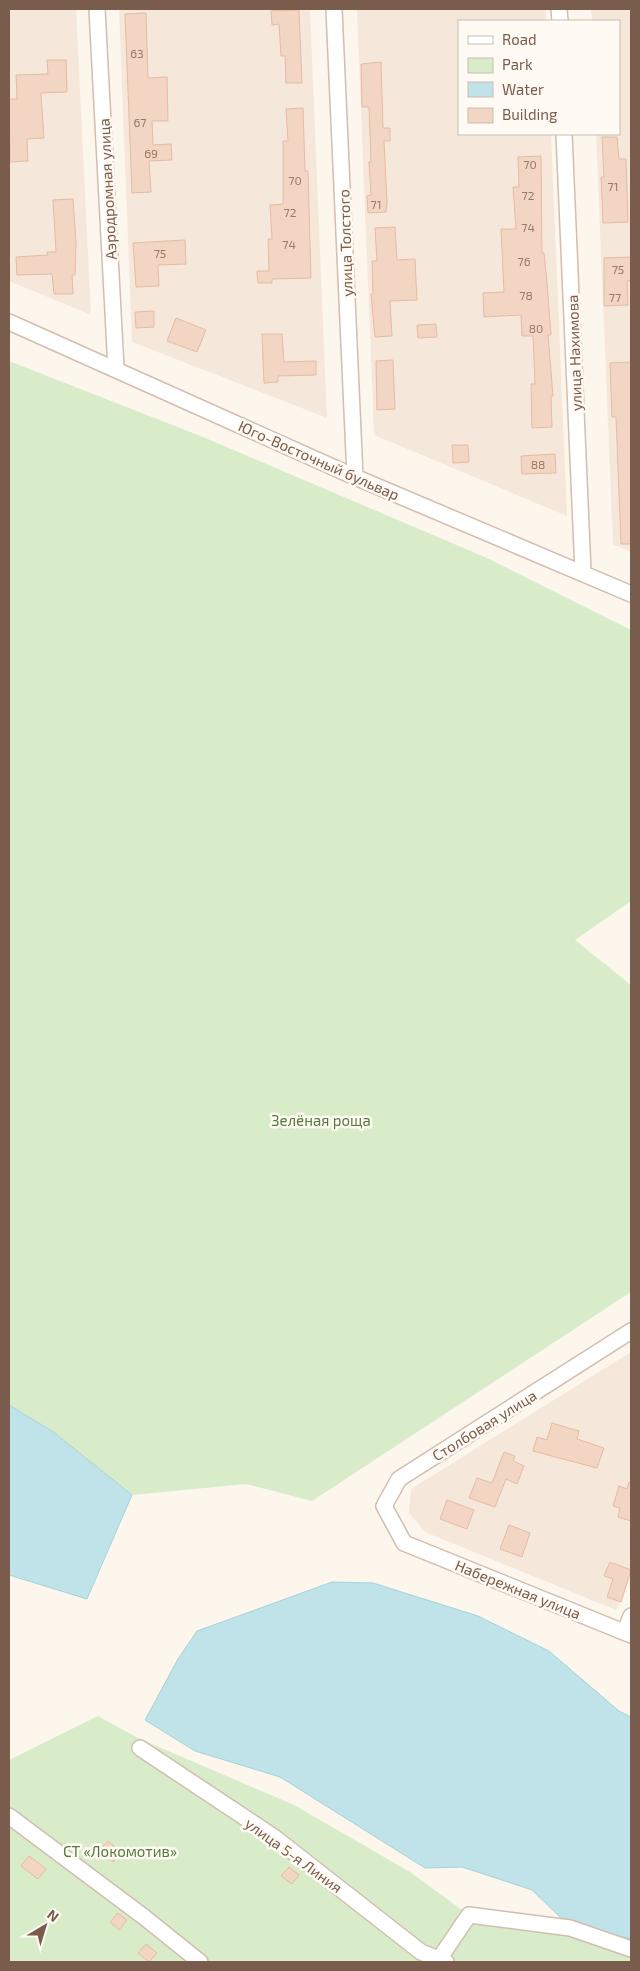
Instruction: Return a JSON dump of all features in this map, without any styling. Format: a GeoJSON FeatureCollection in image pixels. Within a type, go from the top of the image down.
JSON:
{"type":"FeatureCollection","features":[{"type":"Feature","properties":{"kind":"street","name":"Аэродромная улица"},"geometry":{"type":"LineString","coordinates":[[98,9],[116,369]]}},
{"type":"Feature","properties":{"kind":"street","name":"улица Толстого"},"geometry":{"type":"LineString","coordinates":[[334,9],[355,477]]}},
{"type":"Feature","properties":{"kind":"street","name":"улица Нахимова"},"geometry":{"type":"LineString","coordinates":[[564,135],[583,572]]}},
{"type":"Feature","properties":{"kind":"street","name":"Юго-Восточный бульвар"},"geometry":{"type":"LineString","coordinates":[[9,322],[355,477],[583,572],[631,594]]}},
{"type":"Feature","properties":{"kind":"street","name":"Столбовая улица"},"geometry":{"type":"LineString","coordinates":[[404,1543],[384,1506],[399,1479],[631,1331]]}},
{"type":"Feature","properties":{"kind":"street","name":"Набережная улица"},"geometry":{"type":"LineString","coordinates":[[404,1543],[628,1633]]}},
{"type":"Feature","properties":{"kind":"street"},"geometry":{"type":"LineString","coordinates":[[628,1633],[631,1616]]}},
{"type":"Feature","properties":{"kind":"street","name":"улица 5-я Линия"},"geometry":{"type":"LineString","coordinates":[[140,1748],[209,1796],[274,1837],[421,1952],[441,1961]]}},
{"type":"Feature","properties":{"kind":"street"},"geometry":{"type":"LineString","coordinates":[[9,1816],[200,1962]]}},
{"type":"Feature","properties":{"kind":"street"},"geometry":{"type":"LineString","coordinates":[[441,1961],[469,1915],[570,1928],[631,1949]]}},
{"type":"Feature","properties":{"kind":"shaded area"},"geometry":{"type":"Polygon","coordinates":[[[9,9],[76,9],[91,315],[9,281],[9,9]]]}},
{"type":"Feature","properties":{"kind":"shaded area"},"geometry":{"type":"Polygon","coordinates":[[[119,9],[310,9],[327,418],[132,342],[119,9]]]}},
{"type":"Feature","properties":{"kind":"shaded area"},"geometry":{"type":"Polygon","coordinates":[[[357,9],[546,9],[546,20],[458,20],[458,135],[551,135],[567,516],[374,435],[357,9]]]}},
{"type":"Feature","properties":{"kind":"shaded area"},"geometry":{"type":"Polygon","coordinates":[[[591,9],[631,9],[631,552],[613,544],[596,135],[620,135],[620,20],[592,20],[591,9]]]}},
{"type":"Feature","properties":{"kind":"shaded area"},"geometry":{"type":"Polygon","coordinates":[[[631,1352],[631,1576],[616,1610],[425,1532],[409,1513],[411,1489],[631,1352]]]}},
{"type":"Feature","properties":{"kind":"green space","name":"Зелёная роща"},"geometry":{"type":"Polygon","coordinates":[[[9,361],[203,437],[487,558],[631,630],[631,901],[575,940],[631,985],[631,1292],[312,1501],[246,1484],[132,1495],[52,1431],[9,1405],[9,361]]]}},
{"type":"Feature","properties":{"kind":"green space","name":"СТ «Локомотив»"},"geometry":{"type":"Polygon","coordinates":[[[98,1716],[138,1738],[294,1805],[410,1872],[469,1915],[570,1928],[631,1949],[631,1962],[9,1962],[9,1760],[98,1716]]]}},
{"type":"Feature","properties":{"kind":"water"},"geometry":{"type":"Polygon","coordinates":[[[9,1405],[52,1431],[132,1495],[87,1599],[9,1575],[9,1405]]]}},
{"type":"Feature","properties":{"kind":"water"},"geometry":{"type":"Polygon","coordinates":[[[332,1582],[373,1583],[478,1616],[549,1651],[619,1711],[631,1717],[631,1939],[564,1921],[532,1890],[462,1867],[425,1868],[280,1777],[195,1751],[145,1720],[178,1659],[197,1631],[332,1582]]]}},
{"type":"Feature","properties":{"kind":"building"},"geometry":{"type":"Polygon","coordinates":[[[299,10],[302,83],[286,83],[285,56],[281,56],[279,24],[272,25],[271,11],[299,10]]]}},
{"type":"Feature","properties":{"kind":"building"},"geometry":{"type":"Polygon","coordinates":[[[146,13],[148,78],[167,77],[168,121],[152,121],[153,145],[171,144],[172,160],[149,161],[151,192],[132,193],[125,14],[146,13]]]}},
{"type":"Feature","properties":{"kind":"building"},"geometry":{"type":"Polygon","coordinates":[[[47,60],[66,60],[67,92],[41,93],[44,138],[27,139],[28,161],[10,162],[9,99],[17,99],[16,75],[48,74],[47,60]]]}},
{"type":"Feature","properties":{"kind":"building"},"geometry":{"type":"Polygon","coordinates":[[[381,62],[383,128],[390,128],[390,141],[384,141],[387,203],[386,212],[368,213],[367,196],[371,195],[369,107],[362,107],[361,64],[381,62]]]}},
{"type":"Feature","properties":{"kind":"building"},"geometry":{"type":"Polygon","coordinates":[[[303,108],[305,171],[308,171],[311,278],[272,279],[272,283],[258,283],[257,271],[269,271],[268,239],[272,239],[270,205],[283,204],[283,141],[288,141],[286,109],[303,108]]]}},
{"type":"Feature","properties":{"kind":"building"},"geometry":{"type":"Polygon","coordinates":[[[602,137],[617,137],[619,159],[626,159],[628,222],[603,223],[601,177],[604,177],[602,137]]]}},
{"type":"Feature","properties":{"kind":"building"},"geometry":{"type":"Polygon","coordinates":[[[541,156],[542,253],[544,253],[551,335],[548,335],[553,396],[551,396],[552,427],[532,428],[531,384],[535,384],[533,336],[522,336],[521,315],[484,317],[483,293],[504,292],[501,229],[516,229],[513,187],[519,187],[518,157],[541,156]]]}},
{"type":"Feature","properties":{"kind":"building"},"geometry":{"type":"Polygon","coordinates":[[[73,199],[76,242],[75,275],[72,275],[73,294],[54,294],[52,274],[17,275],[16,257],[48,255],[47,252],[56,252],[53,200],[73,199]]]}},
{"type":"Feature","properties":{"kind":"building"},"geometry":{"type":"Polygon","coordinates":[[[395,227],[397,260],[415,259],[417,300],[390,301],[392,336],[375,337],[371,294],[373,294],[372,261],[377,261],[375,228],[395,227]]]}},
{"type":"Feature","properties":{"kind":"building"},"geometry":{"type":"Polygon","coordinates":[[[185,240],[186,264],[158,265],[159,286],[136,287],[133,243],[185,240]]]}},
{"type":"Feature","properties":{"kind":"building"},"geometry":{"type":"Polygon","coordinates":[[[631,257],[631,281],[627,281],[628,305],[604,306],[604,258],[631,257]]]}},
{"type":"Feature","properties":{"kind":"building"},"geometry":{"type":"Polygon","coordinates":[[[154,311],[154,327],[136,328],[135,312],[154,311]]]}},
{"type":"Feature","properties":{"kind":"building"},"geometry":{"type":"Polygon","coordinates":[[[176,318],[206,330],[197,352],[167,341],[176,318]]]}},
{"type":"Feature","properties":{"kind":"building"},"geometry":{"type":"Polygon","coordinates":[[[436,324],[437,337],[418,338],[417,325],[436,324]]]}},
{"type":"Feature","properties":{"kind":"building"},"geometry":{"type":"Polygon","coordinates":[[[262,334],[282,334],[284,362],[316,361],[316,375],[278,376],[278,382],[264,383],[262,334]]]}},
{"type":"Feature","properties":{"kind":"building"},"geometry":{"type":"Polygon","coordinates":[[[393,360],[395,409],[377,410],[376,361],[393,360]]]}},
{"type":"Feature","properties":{"kind":"building"},"geometry":{"type":"Polygon","coordinates":[[[631,362],[631,544],[621,544],[616,417],[612,417],[610,363],[631,362]]]}},
{"type":"Feature","properties":{"kind":"building"},"geometry":{"type":"Polygon","coordinates":[[[452,445],[468,445],[469,462],[453,463],[452,445]]]}},
{"type":"Feature","properties":{"kind":"building"},"geometry":{"type":"Polygon","coordinates":[[[555,454],[556,473],[522,474],[521,456],[555,454]]]}},
{"type":"Feature","properties":{"kind":"building"},"geometry":{"type":"Polygon","coordinates":[[[552,1423],[579,1431],[577,1439],[604,1448],[597,1468],[533,1451],[537,1437],[547,1440],[552,1423]]]}},
{"type":"Feature","properties":{"kind":"building"},"geometry":{"type":"Polygon","coordinates":[[[504,1452],[515,1456],[513,1461],[524,1466],[517,1484],[506,1479],[495,1507],[469,1498],[477,1478],[492,1483],[504,1452]]]}},
{"type":"Feature","properties":{"kind":"building"},"geometry":{"type":"Polygon","coordinates":[[[629,1482],[631,1483],[631,1521],[618,1517],[620,1508],[613,1506],[619,1486],[627,1489],[629,1482]]]}},
{"type":"Feature","properties":{"kind":"building"},"geometry":{"type":"Polygon","coordinates":[[[447,1500],[474,1510],[467,1529],[440,1519],[447,1500]]]}},
{"type":"Feature","properties":{"kind":"building"},"geometry":{"type":"Polygon","coordinates":[[[509,1525],[530,1533],[522,1557],[500,1549],[509,1525]]]}},
{"type":"Feature","properties":{"kind":"building"},"geometry":{"type":"Polygon","coordinates":[[[610,1562],[631,1570],[621,1602],[607,1597],[613,1579],[604,1576],[610,1562]]]}},
{"type":"Feature","properties":{"kind":"building"},"geometry":{"type":"Polygon","coordinates":[[[108,1841],[121,1852],[113,1862],[99,1850],[108,1841]]]}},
{"type":"Feature","properties":{"kind":"building"},"geometry":{"type":"Polygon","coordinates":[[[29,1856],[46,1869],[38,1879],[21,1866],[29,1856]]]}},
{"type":"Feature","properties":{"kind":"building"},"geometry":{"type":"Polygon","coordinates":[[[289,1867],[299,1875],[292,1884],[281,1876],[289,1867]]]}},
{"type":"Feature","properties":{"kind":"building"},"geometry":{"type":"Polygon","coordinates":[[[118,1913],[127,1920],[119,1930],[110,1922],[118,1913]]]}},
{"type":"Feature","properties":{"kind":"building"},"geometry":{"type":"Polygon","coordinates":[[[146,1944],[157,1953],[149,1962],[138,1953],[146,1944]]]}}]}
